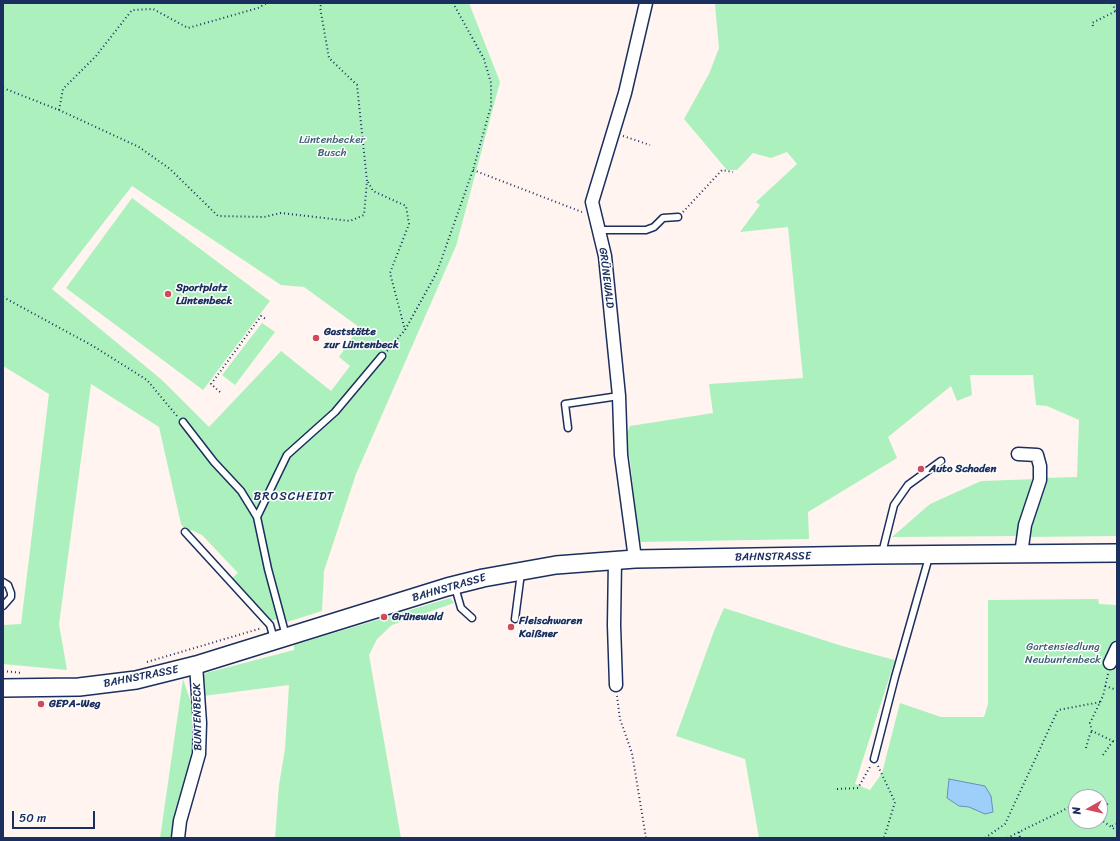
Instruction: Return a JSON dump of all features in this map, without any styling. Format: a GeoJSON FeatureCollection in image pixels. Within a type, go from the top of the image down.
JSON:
{"type":"FeatureCollection","features":[{"type":"Feature","properties":{"kind":"main road","name":"BAHNSTRASSE"},"geometry":{"type":"LineString","coordinates":[[3,688],[108,685],[166,673],[196,665],[278,631],[483,578],[576,563],[635,559],[1117,553]]}},
{"type":"Feature","properties":{"kind":"street","name":"GRÜNEWALD"},"geometry":{"type":"LineString","coordinates":[[635,559],[621,456],[619,396],[605,256],[592,202],[612,133],[626,93],[646,3]]}},
{"type":"Feature","properties":{"kind":"street"},"geometry":{"type":"LineString","coordinates":[[1018,454],[1037,455],[1040,466],[1040,480],[1025,525],[1021,554]]}},
{"type":"Feature","properties":{"kind":"street"},"geometry":{"type":"LineString","coordinates":[[615,560],[614,625],[616,685]]}},
{"type":"Feature","properties":{"kind":"street"},"geometry":{"type":"LineString","coordinates":[[1110,663],[1117,648]]}},
{"type":"Feature","properties":{"kind":"street","name":"BUNTENBECK"},"geometry":{"type":"LineString","coordinates":[[178,838],[180,820],[199,754],[200,723],[196,665]]}},
{"type":"Feature","properties":{"kind":"lane"},"geometry":{"type":"LineString","coordinates":[[598,230],[646,230],[654,227],[663,218],[678,217]]}},
{"type":"Feature","properties":{"kind":"lane"},"geometry":{"type":"LineString","coordinates":[[257,517],[287,456],[335,412],[382,356]]}},
{"type":"Feature","properties":{"kind":"lane"},"geometry":{"type":"LineString","coordinates":[[568,428],[565,404],[619,396]]}},
{"type":"Feature","properties":{"kind":"lane"},"geometry":{"type":"LineString","coordinates":[[183,422],[214,462],[241,491],[257,517],[268,568],[278,631]]}},
{"type":"Feature","properties":{"kind":"lane"},"geometry":{"type":"LineString","coordinates":[[881,555],[894,505],[908,485],[941,461]]}},
{"type":"Feature","properties":{"kind":"lane"},"geometry":{"type":"LineString","coordinates":[[185,532],[278,631]]}},
{"type":"Feature","properties":{"kind":"lane"},"geometry":{"type":"LineString","coordinates":[[874,759],[895,677],[930,555]]}},
{"type":"Feature","properties":{"kind":"lane"},"geometry":{"type":"LineString","coordinates":[[514,618],[521,571]]}},
{"type":"Feature","properties":{"kind":"lane"},"geometry":{"type":"LineString","coordinates":[[3,582],[8,585],[11,593],[11,597],[3,606]]}},
{"type":"Feature","properties":{"kind":"lane"},"geometry":{"type":"LineString","coordinates":[[455,585],[461,608],[472,618]]}},
{"type":"Feature","properties":{"kind":"path"},"geometry":{"type":"LineString","coordinates":[[59,110],[62,89],[96,56],[132,10],[153,9],[188,28],[258,8],[267,3]]}},
{"type":"Feature","properties":{"kind":"path"},"geometry":{"type":"LineString","coordinates":[[3,88],[59,110],[139,147],[170,169],[218,216],[264,217],[281,213],[350,221],[364,215],[367,181],[358,85],[329,58],[320,7],[322,3]]}},
{"type":"Feature","properties":{"kind":"path"},"geometry":{"type":"LineString","coordinates":[[382,356],[405,330],[437,272],[473,170],[491,106],[491,83],[484,59],[453,3]]}},
{"type":"Feature","properties":{"kind":"path"},"geometry":{"type":"LineString","coordinates":[[1093,26],[1092,23],[1116,12],[1112,3]]}},
{"type":"Feature","properties":{"kind":"path"},"geometry":{"type":"LineString","coordinates":[[612,133],[650,145]]}},
{"type":"Feature","properties":{"kind":"path"},"geometry":{"type":"LineString","coordinates":[[473,170],[595,216]]}},
{"type":"Feature","properties":{"kind":"path"},"geometry":{"type":"LineString","coordinates":[[678,217],[722,170],[733,172]]}},
{"type":"Feature","properties":{"kind":"path"},"geometry":{"type":"LineString","coordinates":[[367,181],[374,191],[406,206],[409,224],[390,273],[405,330]]}},
{"type":"Feature","properties":{"kind":"path"},"geometry":{"type":"LineString","coordinates":[[3,297],[93,346],[147,380],[183,422]]}},
{"type":"Feature","properties":{"kind":"path"},"geometry":{"type":"LineString","coordinates":[[220,392],[211,384],[261,316],[266,319]]}},
{"type":"Feature","properties":{"kind":"path"},"geometry":{"type":"LineString","coordinates":[[146,662],[278,631]]}},
{"type":"Feature","properties":{"kind":"path"},"geometry":{"type":"LineString","coordinates":[[1086,748],[1092,730],[1090,723],[1100,702],[1110,663]]}},
{"type":"Feature","properties":{"kind":"path"},"geometry":{"type":"LineString","coordinates":[[3,671],[24,673]]}},
{"type":"Feature","properties":{"kind":"path"},"geometry":{"type":"LineString","coordinates":[[616,685],[620,719],[632,753],[646,838]]}},
{"type":"Feature","properties":{"kind":"path"},"geometry":{"type":"LineString","coordinates":[[1105,686],[1117,690]]}},
{"type":"Feature","properties":{"kind":"path"},"geometry":{"type":"LineString","coordinates":[[985,838],[1005,824],[1058,710],[1100,702]]}},
{"type":"Feature","properties":{"kind":"path"},"geometry":{"type":"LineString","coordinates":[[1092,730],[1117,743]]}},
{"type":"Feature","properties":{"kind":"path"},"geometry":{"type":"LineString","coordinates":[[1103,755],[1113,740]]}},
{"type":"Feature","properties":{"kind":"path"},"geometry":{"type":"LineString","coordinates":[[837,789],[858,788],[874,759]]}},
{"type":"Feature","properties":{"kind":"path"},"geometry":{"type":"LineString","coordinates":[[874,759],[895,802],[884,838]]}},
{"type":"Feature","properties":{"kind":"path"},"geometry":{"type":"LineString","coordinates":[[1007,838],[1068,808]]}},
{"type":"Feature","properties":{"kind":"path"},"geometry":{"type":"LineString","coordinates":[[1108,824],[1117,831]]}},
{"type":"Feature","properties":{"kind":"path"},"geometry":{"type":"LineString","coordinates":[[1112,826],[1117,824]]}},
{"type":"Feature","properties":{"kind":"path"},"geometry":{"type":"LineString","coordinates":[[1019,832],[1020,838]]}},
{"type":"Feature","properties":{"kind":"green space","name":"Lüntenbecker Busch"},"geometry":{"type":"Polygon","coordinates":[[[3,3],[469,3],[500,82],[456,246],[356,474],[324,571],[322,611],[287,622],[285,617],[270,621],[232,578],[238,573],[202,535],[191,530],[188,533],[181,524],[159,427],[91,384],[59,624],[67,670],[3,664],[3,625],[21,624],[49,394],[3,366],[3,3]],[[132,186],[52,289],[162,380],[209,427],[281,351],[331,391],[350,366],[339,357],[359,327],[304,287],[281,285],[132,186]]]}},
{"type":"Feature","properties":{"kind":"green space"},"geometry":{"type":"Polygon","coordinates":[[[717,3],[1117,3],[1117,536],[1026,537],[1042,478],[1077,477],[1079,420],[1047,406],[1036,405],[1033,375],[970,375],[972,395],[957,401],[951,386],[888,437],[897,458],[808,512],[809,539],[639,542],[630,460],[623,436],[627,433],[630,426],[713,413],[709,384],[803,378],[788,227],[740,232],[760,205],[756,202],[797,164],[787,152],[771,158],[753,153],[737,170],[727,170],[684,119],[709,74],[719,48],[715,5],[717,3]]]}},
{"type":"Feature","properties":{"kind":"green space","name":"Sportplatz Lüntenbeck"},"geometry":{"type":"Polygon","coordinates":[[[132,198],[270,301],[203,390],[66,288],[132,198]]]}},
{"type":"Feature","properties":{"kind":"green space"},"geometry":{"type":"Polygon","coordinates":[[[262,323],[275,332],[235,385],[222,375],[262,323]]]}},
{"type":"Feature","properties":{"kind":"green space"},"geometry":{"type":"Polygon","coordinates":[[[1037,479],[1020,536],[892,537],[930,504],[981,481],[1037,479]]]}},
{"type":"Feature","properties":{"kind":"green space"},"geometry":{"type":"Polygon","coordinates":[[[450,598],[454,603],[392,625],[377,639],[369,655],[401,838],[275,838],[279,785],[285,749],[289,685],[203,696],[202,674],[294,650],[294,645],[450,598]]]}},
{"type":"Feature","properties":{"kind":"green space","name":"Gartensiedlung Neubuntenbeck"},"geometry":{"type":"Polygon","coordinates":[[[1098,599],[1099,604],[1117,605],[1117,838],[759,838],[745,759],[676,736],[714,631],[724,608],[842,646],[895,660],[855,784],[870,790],[882,773],[900,703],[941,717],[984,717],[988,704],[988,600],[1098,599]]]}},
{"type":"Feature","properties":{"kind":"green space"},"geometry":{"type":"Polygon","coordinates":[[[183,679],[194,711],[190,767],[170,838],[160,838],[183,679]]]}},
{"type":"Feature","properties":{"kind":"water"},"geometry":{"type":"Polygon","coordinates":[[[949,779],[985,786],[991,796],[993,812],[985,814],[969,807],[959,806],[947,798],[949,779]]]}},
{"type":"Feature","properties":{"kind":"place","name":"Sportplatz Lüntenbeck"},"geometry":{"type":"Point","coordinates":[168,294]}},
{"type":"Feature","properties":{"kind":"place","name":"Gaststätte zur Lüntenbeck"},"geometry":{"type":"Point","coordinates":[316,338]}},
{"type":"Feature","properties":{"kind":"place","name":"Auto Schaden"},"geometry":{"type":"Point","coordinates":[921,469]}},
{"type":"Feature","properties":{"kind":"place","name":"Grünewald"},"geometry":{"type":"Point","coordinates":[384,617]}},
{"type":"Feature","properties":{"kind":"place","name":"Fleischwaren Kaißner"},"geometry":{"type":"Point","coordinates":[511,627]}},
{"type":"Feature","properties":{"kind":"place","name":"GEPA-Weg"},"geometry":{"type":"Point","coordinates":[41,704]}},
{"type":"Feature","properties":{"kind":"district","name":"BROSCHEIDT"},"geometry":{"type":"Point","coordinates":[294,497]}}]}
